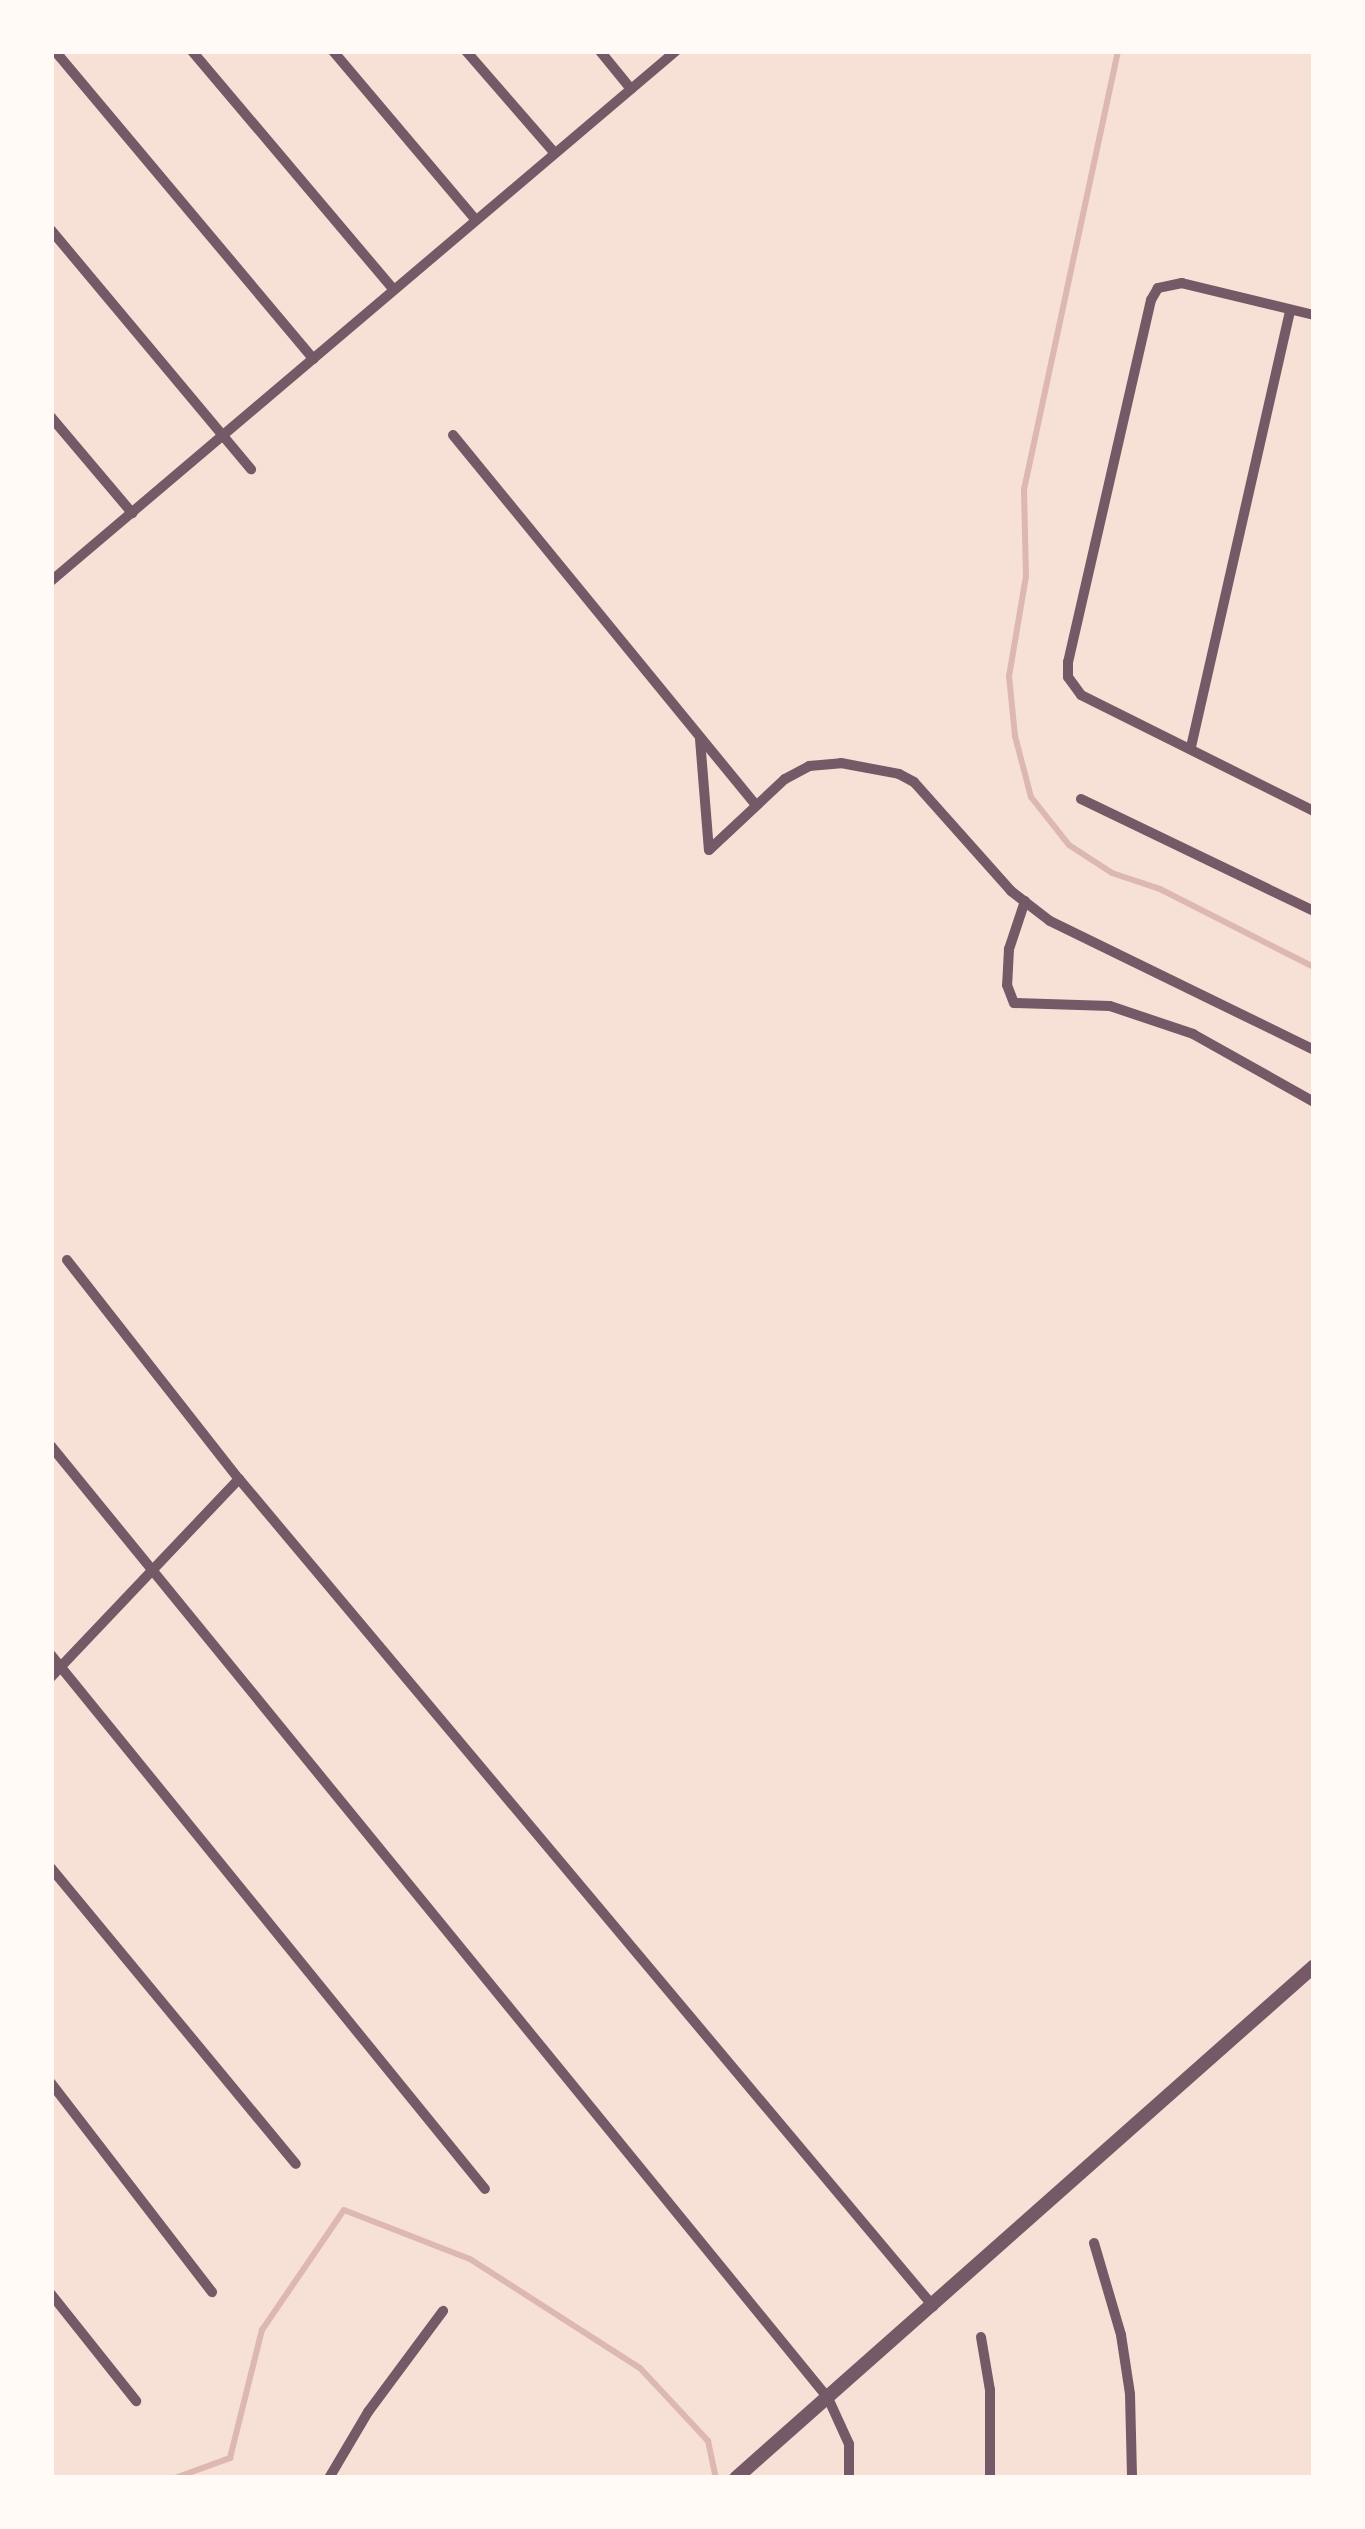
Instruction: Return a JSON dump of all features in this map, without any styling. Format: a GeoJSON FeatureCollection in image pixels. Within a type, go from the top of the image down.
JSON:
{"type":"FeatureCollection","features":[{"type":"Feature","properties":{"kind":"street"},"geometry":{"type":"LineString","coordinates":[[55,51],[314,359]]}},
{"type":"Feature","properties":{"kind":"street"},"geometry":{"type":"LineString","coordinates":[[192,51],[393,290]]}},
{"type":"Feature","properties":{"kind":"street"},"geometry":{"type":"LineString","coordinates":[[333,51],[475,219]]}},
{"type":"Feature","properties":{"kind":"street"},"geometry":{"type":"LineString","coordinates":[[466,51],[553,151]]}},
{"type":"Feature","properties":{"kind":"street"},"geometry":{"type":"LineString","coordinates":[[600,51],[632,89]]}},
{"type":"Feature","properties":{"kind":"street"},"geometry":{"type":"LineString","coordinates":[[52,578],[676,51]]}},
{"type":"Feature","properties":{"kind":"street"},"geometry":{"type":"LineString","coordinates":[[51,230],[250,469]]}},
{"type":"Feature","properties":{"kind":"street"},"geometry":{"type":"LineString","coordinates":[[1314,315],[1182,283],[1158,288],[1151,300],[1068,662],[1068,677],[1081,695],[1314,812]]}},
{"type":"Feature","properties":{"kind":"street"},"geometry":{"type":"LineString","coordinates":[[1191,747],[1290,310]]}},
{"type":"Feature","properties":{"kind":"street"},"geometry":{"type":"LineString","coordinates":[[51,417],[132,513]]}},
{"type":"Feature","properties":{"kind":"street"},"geometry":{"type":"LineString","coordinates":[[453,435],[756,806]]}},
{"type":"Feature","properties":{"kind":"street"},"geometry":{"type":"LineString","coordinates":[[700,736],[709,850],[785,779],[809,766],[842,763],[899,774],[914,782],[1025,901],[1050,921],[1314,1050]]}},
{"type":"Feature","properties":{"kind":"street"},"geometry":{"type":"LineString","coordinates":[[1081,800],[1314,911]]}},
{"type":"Feature","properties":{"kind":"street"},"geometry":{"type":"LineString","coordinates":[[1025,901],[1009,949],[1007,986],[1014,1004],[1110,1006],[1172,1027],[1270,1073],[1314,1102]]}},
{"type":"Feature","properties":{"kind":"street"},"geometry":{"type":"LineString","coordinates":[[68,1260],[239,1479],[934,2306]]}},
{"type":"Feature","properties":{"kind":"street"},"geometry":{"type":"LineString","coordinates":[[51,1446],[828,2398],[849,2444],[849,2478]]}},
{"type":"Feature","properties":{"kind":"street"},"geometry":{"type":"LineString","coordinates":[[51,1677],[239,1479]]}},
{"type":"Feature","properties":{"kind":"street"},"geometry":{"type":"LineString","coordinates":[[51,1655],[485,2189]]}},
{"type":"Feature","properties":{"kind":"street"},"geometry":{"type":"LineString","coordinates":[[51,1868],[296,2164]]}},
{"type":"Feature","properties":{"kind":"street"},"geometry":{"type":"LineString","coordinates":[[736,2478],[1314,1966]]}},
{"type":"Feature","properties":{"kind":"street"},"geometry":{"type":"LineString","coordinates":[[51,2084],[212,2292]]}},
{"type":"Feature","properties":{"kind":"street"},"geometry":{"type":"LineString","coordinates":[[1094,2242],[1121,2335],[1130,2394],[1132,2478]]}},
{"type":"Feature","properties":{"kind":"street"},"geometry":{"type":"LineString","coordinates":[[51,2294],[136,2401]]}},
{"type":"Feature","properties":{"kind":"street"},"geometry":{"type":"LineString","coordinates":[[329,2478],[368,2411],[443,2311]]}},
{"type":"Feature","properties":{"kind":"street"},"geometry":{"type":"LineString","coordinates":[[981,2337],[990,2390],[990,2478]]}},
{"type":"Feature","properties":{"kind":"waterway"},"geometry":{"type":"LineString","coordinates":[[1118,51],[1024,489],[1026,576],[1009,676],[1015,736],[1031,797],[1069,845],[1112,873],[1160,889],[1314,967]]}},
{"type":"Feature","properties":{"kind":"waterway"},"geometry":{"type":"LineString","coordinates":[[175,2478],[230,2458],[262,2330],[344,2210],[470,2259],[640,2368],[708,2441],[716,2478]]}}]}
